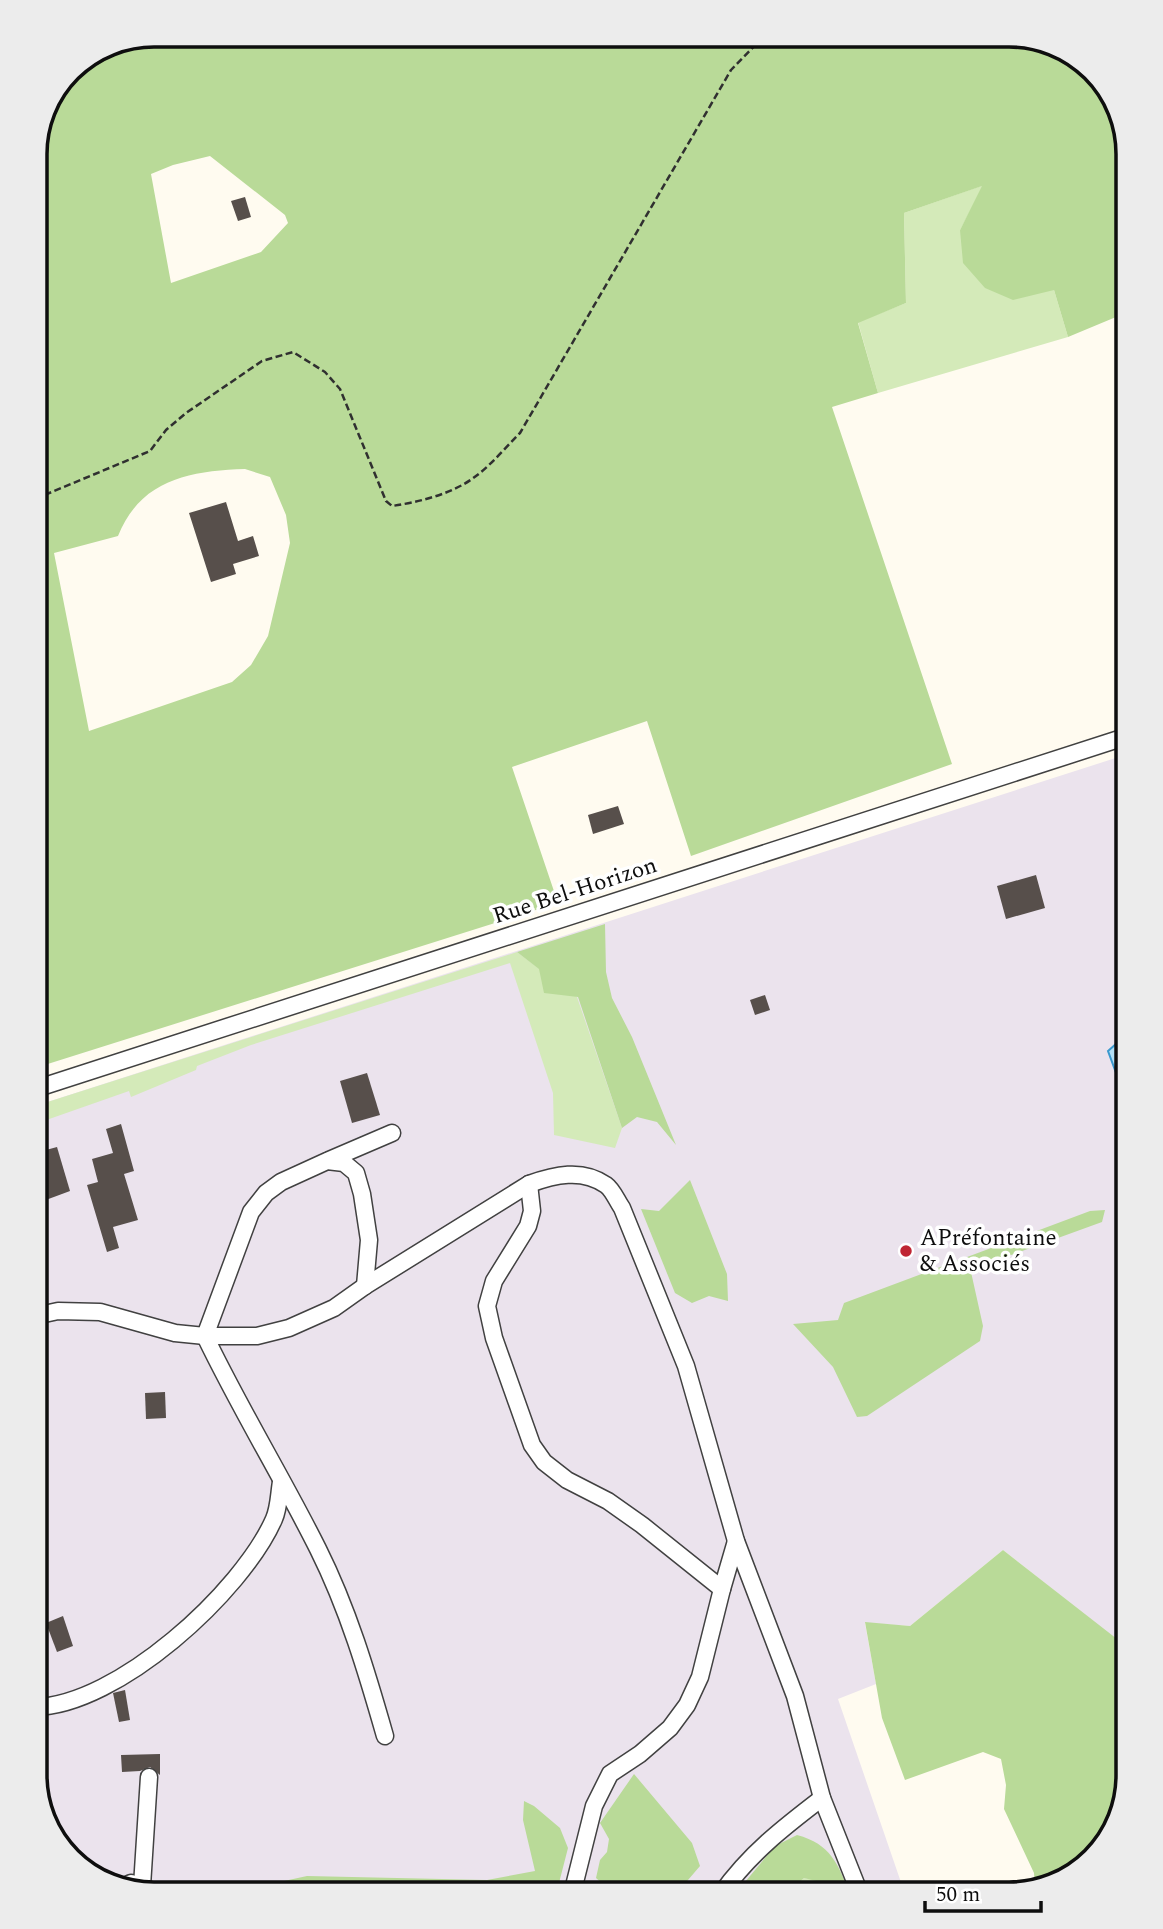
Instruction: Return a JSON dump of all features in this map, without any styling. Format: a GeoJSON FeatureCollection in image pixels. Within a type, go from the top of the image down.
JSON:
{"type":"FeatureCollection","features":[{"type":"Feature","properties":{"kind":"street","name":"Rue Bel-Horizon"},"geometry":{"type":"LineString","coordinates":[[47,1085],[1116,740]]}},
{"type":"Feature","properties":{"kind":"street"},"geometry":{"type":"LineString","coordinates":[[385,1736],[363,1658],[319,1551],[234,1398],[205,1336],[251,1212],[265,1192],[281,1182],[392,1133]]}},
{"type":"Feature","properties":{"kind":"street"},"geometry":{"type":"LineString","coordinates":[[327,1161],[344,1163],[356,1173],[369,1240],[365,1286]]}},
{"type":"Feature","properties":{"kind":"street"},"geometry":{"type":"LineString","coordinates":[[47,1313],[58,1311],[100,1312],[175,1333],[257,1336],[289,1328],[334,1308],[529,1184],[553,1175],[585,1175],[608,1186],[622,1208],[686,1366],[736,1541],[794,1696],[822,1798],[855,1882]]}},
{"type":"Feature","properties":{"kind":"street"},"geometry":{"type":"LineString","coordinates":[[529,1184],[532,1211],[528,1226],[494,1280],[487,1306],[494,1338],[532,1445],[544,1462],[567,1480],[608,1501],[631,1517],[722,1589]]}},
{"type":"Feature","properties":{"kind":"street"},"geometry":{"type":"LineString","coordinates":[[47,1706],[68,1703],[89,1696],[147,1660],[198,1619],[222,1596],[253,1555],[275,1517],[281,1482]]}},
{"type":"Feature","properties":{"kind":"street"},"geometry":{"type":"LineString","coordinates":[[573,1882],[594,1806],[610,1774],[640,1754],[670,1728],[687,1705],[700,1677],[736,1541]]}},
{"type":"Feature","properties":{"kind":"street"},"geometry":{"type":"LineString","coordinates":[[145,1882],[149,1777]]}},
{"type":"Feature","properties":{"kind":"street"},"geometry":{"type":"LineString","coordinates":[[729,1882],[740,1867],[783,1828],[822,1798]]}},
{"type":"Feature","properties":{"kind":"path"},"geometry":{"type":"LineString","coordinates":[[47,494],[150,451],[166,430],[186,413],[262,360],[293,352],[325,372],[340,389],[386,501],[392,506],[413,503],[475,478],[520,433],[731,71],[754,47]]}},
{"type":"Feature","properties":{"kind":"shaded area"},"geometry":{"type":"Polygon","coordinates":[[[1116,758],[1116,1639],[1003,1550],[910,1626],[865,1623],[876,1684],[838,1699],[901,1882],[147,1882],[107,1871],[84,1855],[65,1834],[49,1796],[47,1775],[47,1102],[1116,758]]]}},
{"type":"Feature","properties":{"kind":"green space"},"geometry":{"type":"Polygon","coordinates":[[[154,47],[1016,47],[1043,53],[1068,65],[1098,95],[1114,133],[1116,317],[1068,337],[1054,290],[1013,300],[985,288],[963,263],[960,230],[982,186],[904,213],[906,303],[858,323],[878,393],[832,407],[952,764],[691,856],[647,721],[512,767],[558,903],[47,1064],[47,147],[55,113],[65,95],[95,65],[113,55],[154,47]],[[210,156],[173,165],[151,174],[171,283],[261,252],[288,223],[285,215],[210,156]],[[245,469],[187,476],[154,490],[140,502],[118,536],[54,553],[89,731],[232,682],[251,665],[268,636],[290,543],[286,515],[270,477],[245,469]]]}},
{"type":"Feature","properties":{"kind":"green space"},"geometry":{"type":"Polygon","coordinates":[[[984,185],[960,230],[1054,290],[1068,337],[878,393],[858,322],[906,303],[904,213],[984,185]]]}},
{"type":"Feature","properties":{"kind":"green space"},"geometry":{"type":"Polygon","coordinates":[[[605,924],[606,972],[612,998],[632,1037],[676,1145],[657,1122],[637,1117],[622,1128],[578,997],[544,993],[539,969],[517,952],[605,924]]]}},
{"type":"Feature","properties":{"kind":"green space"},"geometry":{"type":"Polygon","coordinates":[[[517,952],[577,997],[622,1128],[615,1148],[554,1135],[553,1093],[510,963],[251,1045],[197,1066],[196,1070],[131,1097],[129,1091],[47,1120],[47,1102],[517,952]]]}},
{"type":"Feature","properties":{"kind":"green space"},"geometry":{"type":"Polygon","coordinates":[[[690,1180],[727,1274],[728,1301],[709,1296],[692,1303],[675,1293],[641,1209],[659,1211],[690,1180]]]}},
{"type":"Feature","properties":{"kind":"green space"},"geometry":{"type":"Polygon","coordinates":[[[1105,1210],[1102,1222],[971,1272],[983,1326],[980,1341],[867,1416],[857,1417],[833,1367],[793,1324],[838,1320],[844,1303],[1090,1211],[1105,1210]]]}},
{"type":"Feature","properties":{"kind":"green space"},"geometry":{"type":"Polygon","coordinates":[[[1003,1550],[1116,1638],[1115,1789],[1108,1816],[1094,1840],[1068,1864],[1034,1879],[1004,1809],[1006,1785],[1001,1759],[983,1752],[905,1780],[882,1718],[865,1622],[910,1626],[1003,1550]]]}},
{"type":"Feature","properties":{"kind":"green space"},"geometry":{"type":"Polygon","coordinates":[[[634,1774],[692,1843],[700,1866],[686,1882],[600,1882],[596,1878],[600,1860],[607,1852],[609,1839],[600,1823],[634,1774]]]}},
{"type":"Feature","properties":{"kind":"green space"},"geometry":{"type":"Polygon","coordinates":[[[524,1801],[560,1828],[568,1848],[559,1882],[284,1881],[307,1876],[487,1880],[535,1871],[523,1820],[524,1801]]]}},
{"type":"Feature","properties":{"kind":"green space"},"geometry":{"type":"Polygon","coordinates":[[[797,1835],[809,1839],[832,1857],[845,1882],[816,1882],[804,1878],[799,1882],[745,1882],[775,1846],[797,1835]]]}},
{"type":"Feature","properties":{"kind":"green space"},"geometry":{"type":"Polygon","coordinates":[[[804,1878],[817,1882],[799,1882],[804,1878]]]}},
{"type":"Feature","properties":{"kind":"water"},"geometry":{"type":"Polygon","coordinates":[[[1116,1044],[1116,1073],[1108,1051],[1116,1044]]]}},
{"type":"Feature","properties":{"kind":"building"},"geometry":{"type":"Polygon","coordinates":[[[245,197],[251,217],[238,221],[231,201],[245,197]]]}},
{"type":"Feature","properties":{"kind":"building"},"geometry":{"type":"Polygon","coordinates":[[[226,502],[238,541],[253,536],[259,556],[233,564],[236,574],[211,582],[189,513],[226,502]]]}},
{"type":"Feature","properties":{"kind":"building"},"geometry":{"type":"Polygon","coordinates":[[[618,806],[624,824],[593,834],[588,815],[618,806]]]}},
{"type":"Feature","properties":{"kind":"building"},"geometry":{"type":"Polygon","coordinates":[[[1036,875],[1045,908],[1006,919],[997,886],[1036,875]]]}},
{"type":"Feature","properties":{"kind":"building"},"geometry":{"type":"Polygon","coordinates":[[[765,995],[770,1010],[755,1015],[750,1000],[765,995]]]}},
{"type":"Feature","properties":{"kind":"building"},"geometry":{"type":"Polygon","coordinates":[[[367,1073],[380,1115],[352,1123],[340,1081],[367,1073]]]}},
{"type":"Feature","properties":{"kind":"building"},"geometry":{"type":"Polygon","coordinates":[[[121,1124],[134,1171],[124,1174],[138,1220],[113,1227],[119,1248],[107,1252],[87,1185],[98,1182],[92,1159],[113,1153],[106,1129],[121,1124]]]}},
{"type":"Feature","properties":{"kind":"building"},"geometry":{"type":"Polygon","coordinates":[[[57,1147],[70,1191],[47,1200],[47,1150],[57,1147]]]}},
{"type":"Feature","properties":{"kind":"building"},"geometry":{"type":"Polygon","coordinates":[[[165,1392],[166,1418],[146,1419],[145,1393],[165,1392]]]}},
{"type":"Feature","properties":{"kind":"building"},"geometry":{"type":"Polygon","coordinates":[[[63,1616],[73,1646],[57,1652],[47,1623],[63,1616]]]}},
{"type":"Feature","properties":{"kind":"building"},"geometry":{"type":"Polygon","coordinates":[[[125,1690],[130,1720],[119,1722],[113,1693],[125,1690]]]}},
{"type":"Feature","properties":{"kind":"building"},"geometry":{"type":"Polygon","coordinates":[[[160,1754],[160,1775],[150,1767],[140,1771],[122,1772],[121,1755],[160,1754]]]}},
{"type":"Feature","properties":{"kind":"place","name":"APréfontaine & Associés"},"geometry":{"type":"Point","coordinates":[906,1251]}}]}
